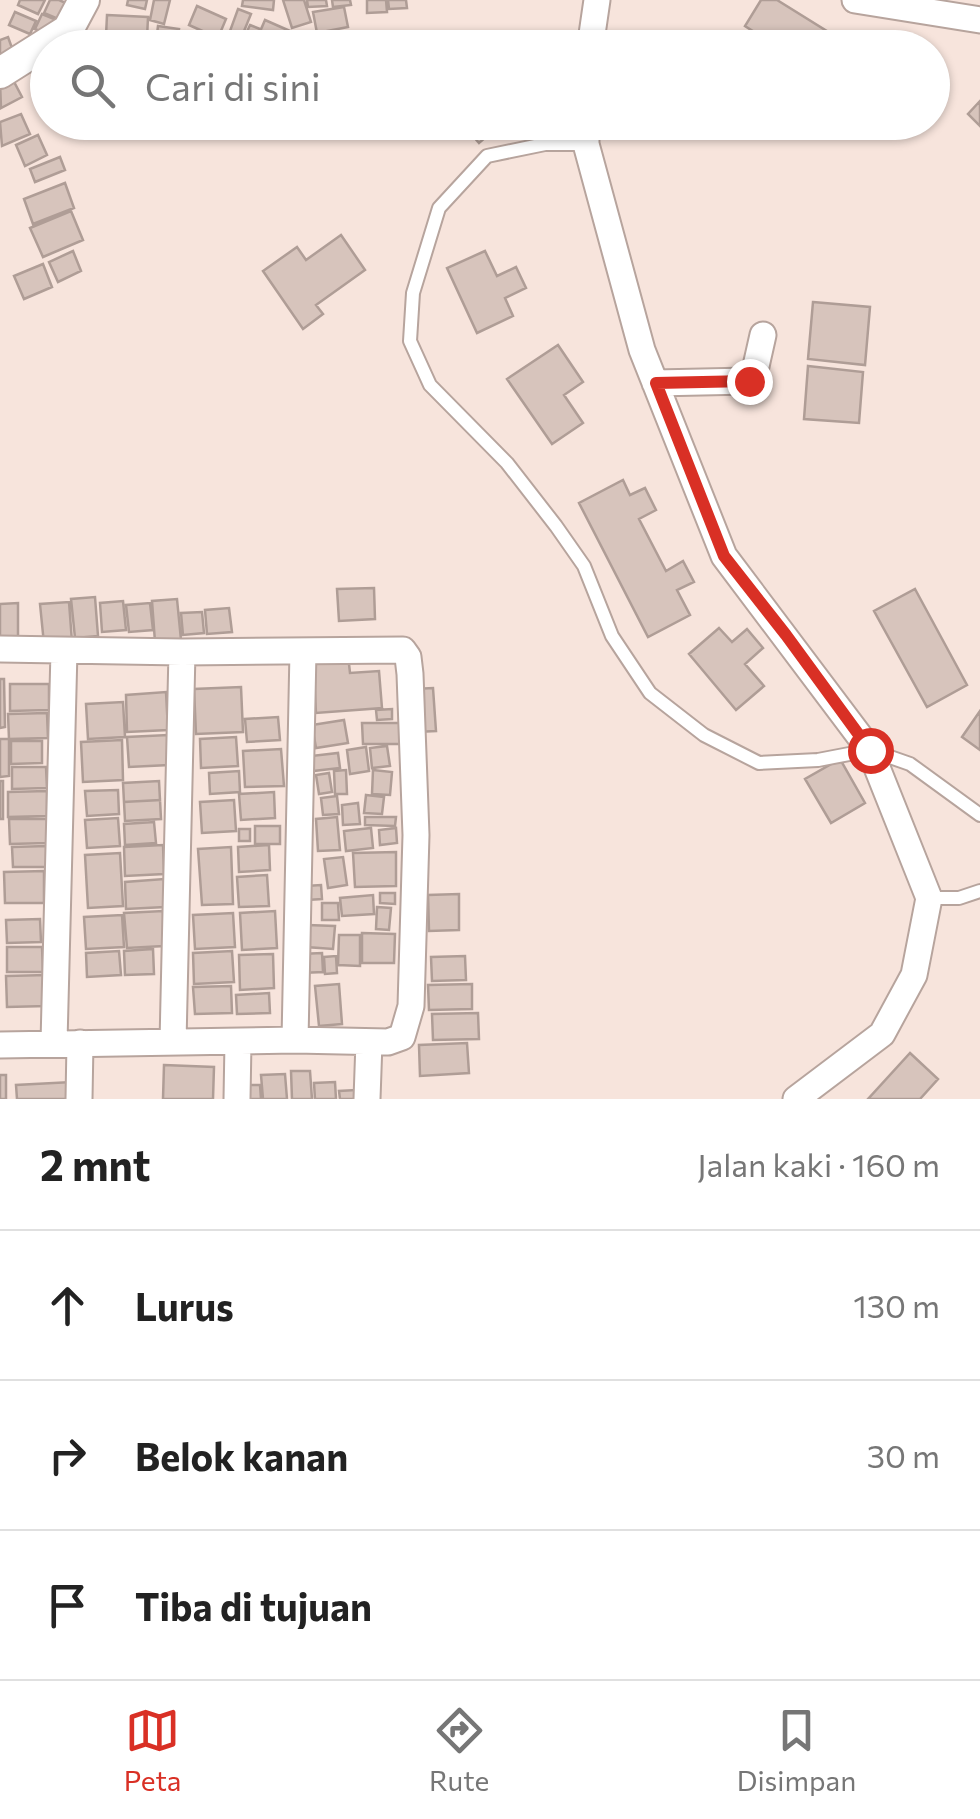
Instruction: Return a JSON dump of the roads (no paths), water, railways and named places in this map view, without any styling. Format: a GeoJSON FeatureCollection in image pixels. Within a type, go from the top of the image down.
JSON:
{"type":"FeatureCollection","features":[{"type":"Feature","properties":{"kind":"street"},"geometry":{"type":"LineString","coordinates":[[68,30],[84,0]]}},
{"type":"Feature","properties":{"kind":"street"},"geometry":{"type":"LineString","coordinates":[[593,30],[597,0]]}},
{"type":"Feature","properties":{"kind":"street"},"geometry":{"type":"LineString","coordinates":[[855,0],[980,20]]}},
{"type":"Feature","properties":{"kind":"street"},"geometry":{"type":"LineString","coordinates":[[0,73],[30,54]]}},
{"type":"Feature","properties":{"kind":"street"},"geometry":{"type":"LineString","coordinates":[[588,140],[642,350],[724,556],[870,750],[930,898],[914,975],[882,1034],[796,1099]]}},
{"type":"Feature","properties":{"kind":"street"},"geometry":{"type":"LineString","coordinates":[[656,383],[749,381],[762,335]]}},
{"type":"Feature","properties":{"kind":"street"},"geometry":{"type":"LineString","coordinates":[[0,649],[403,650],[408,657],[416,835],[411,1006],[402,1036],[388,1042],[0,1045]]}},
{"type":"Feature","properties":{"kind":"street"},"geometry":{"type":"LineString","coordinates":[[294,1040],[303,651]]}},
{"type":"Feature","properties":{"kind":"street"},"geometry":{"type":"LineString","coordinates":[[64,652],[67,1043],[79,1099]]}},
{"type":"Feature","properties":{"kind":"street"},"geometry":{"type":"LineString","coordinates":[[172,1042],[182,652]]}},
{"type":"Feature","properties":{"kind":"street"},"geometry":{"type":"LineString","coordinates":[[237,1099],[238,1042]]}},
{"type":"Feature","properties":{"kind":"street"},"geometry":{"type":"LineString","coordinates":[[367,1099],[368,1042]]}},
{"type":"Feature","properties":{"kind":"lane"},"geometry":{"type":"LineString","coordinates":[[561,140],[487,156],[439,208],[413,293],[410,341],[430,385],[508,463],[556,526],[584,566],[612,636],[650,692],[704,735],[759,764],[818,760],[870,750],[910,764],[980,816]]}},
{"type":"Feature","properties":{"kind":"lane"},"geometry":{"type":"LineString","coordinates":[[930,898],[959,898],[980,892]]}}]}
